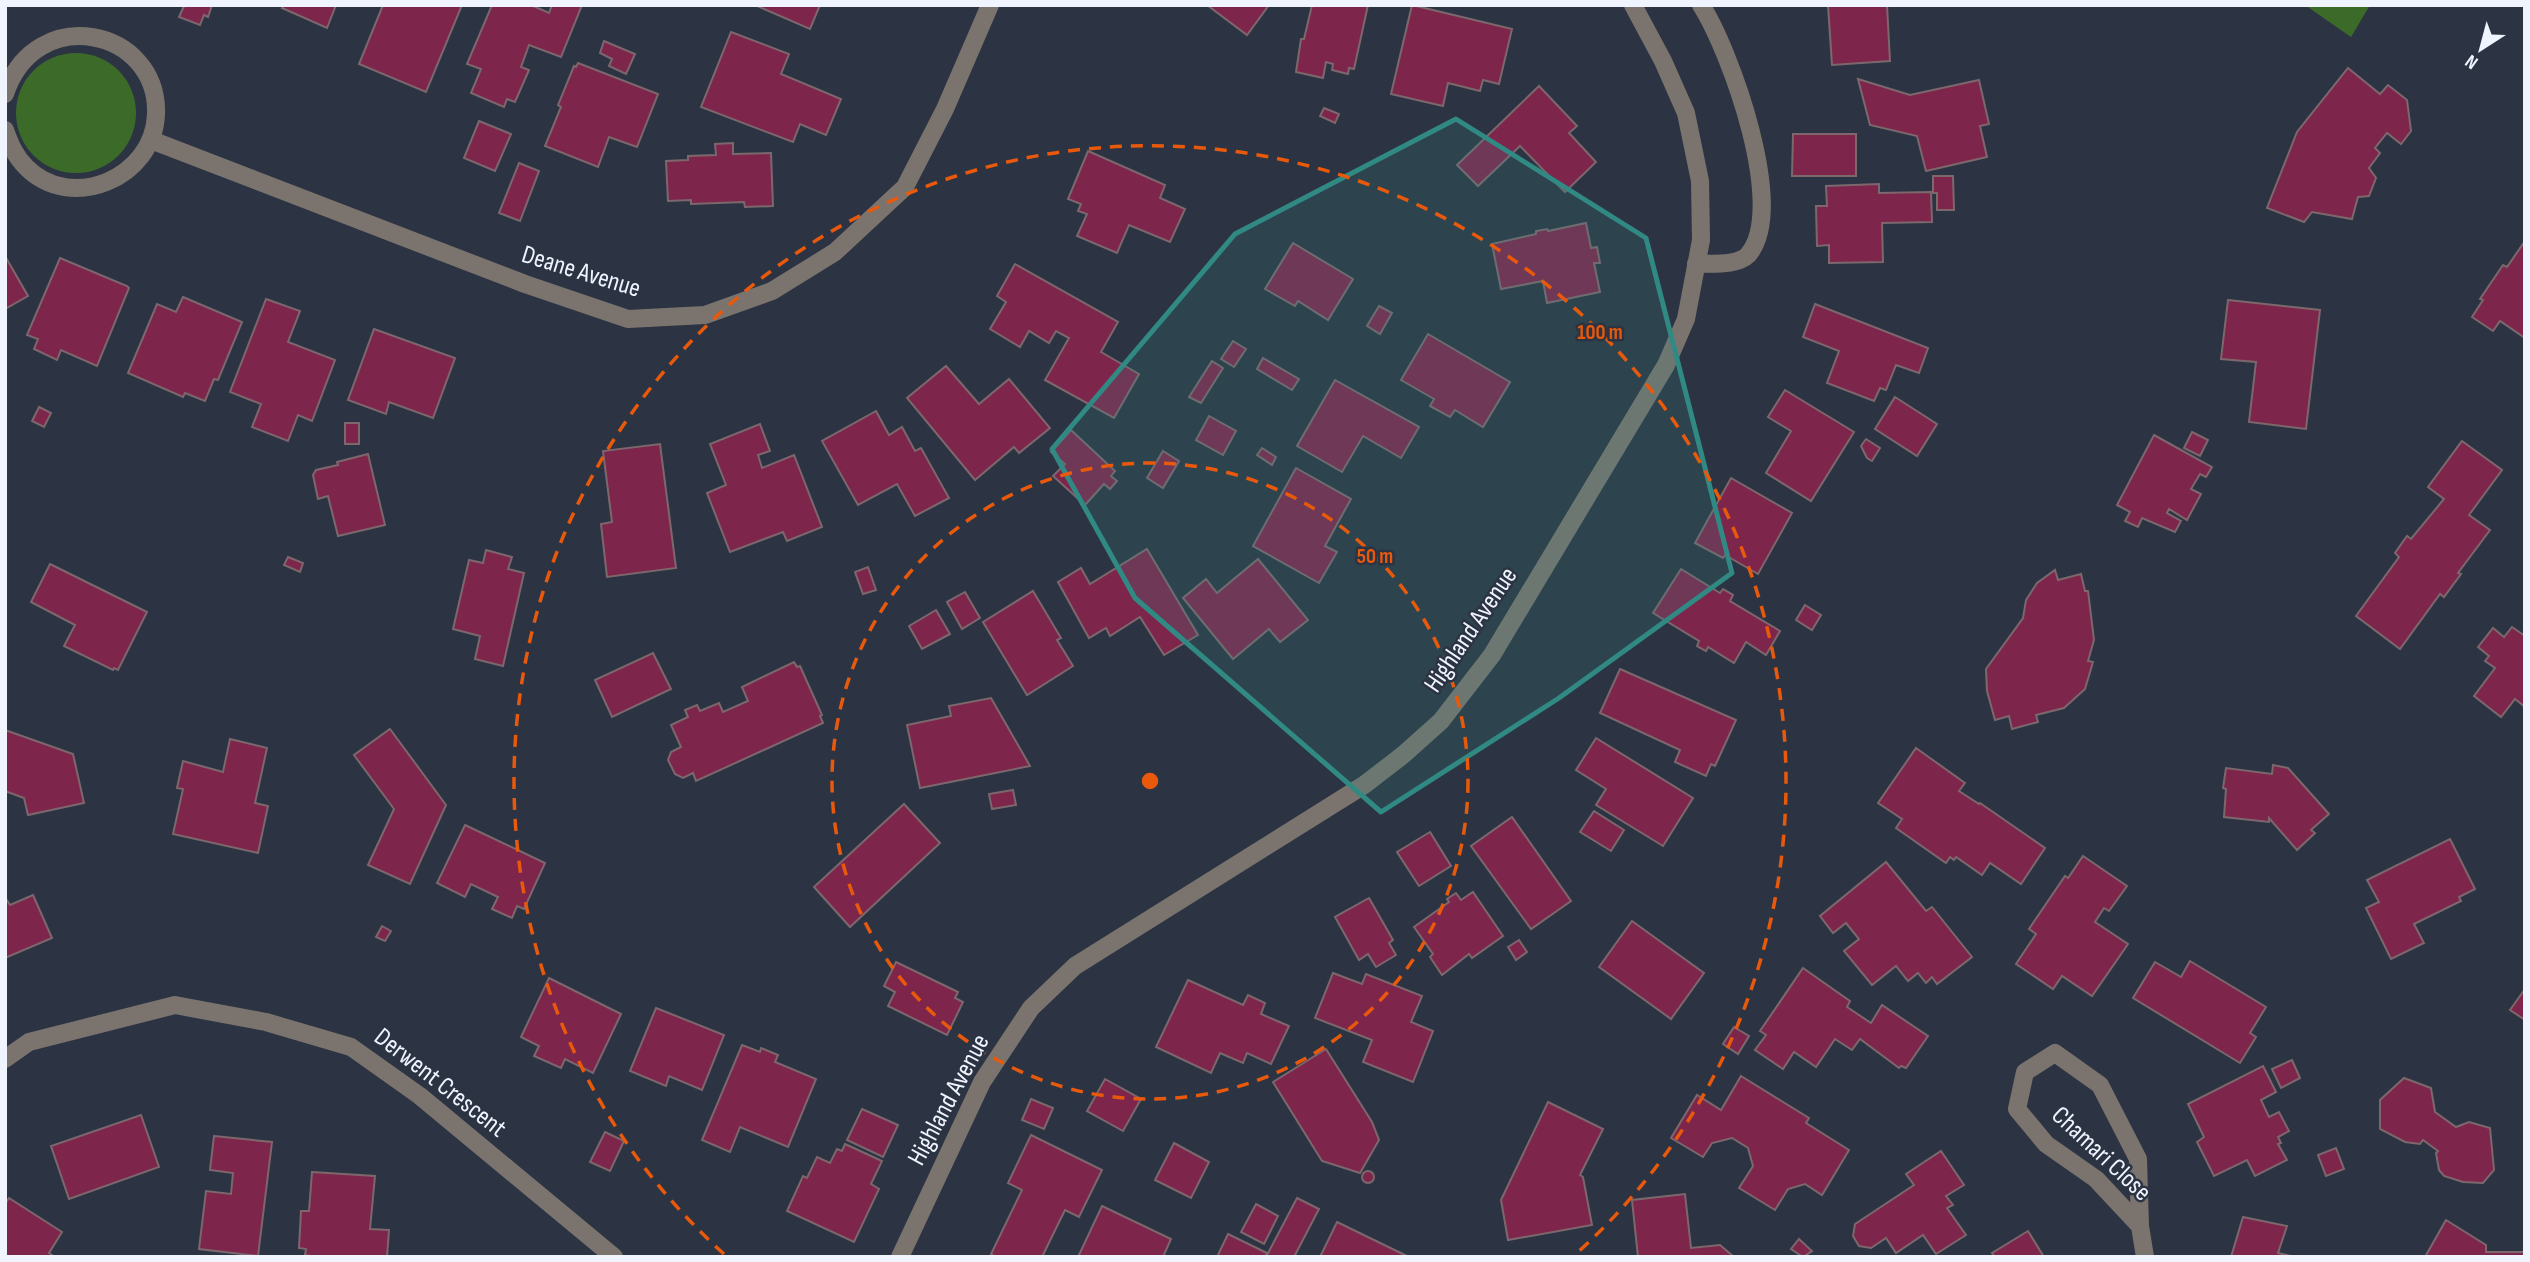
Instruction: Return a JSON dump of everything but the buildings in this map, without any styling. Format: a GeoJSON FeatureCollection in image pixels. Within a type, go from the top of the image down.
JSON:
{"type":"FeatureCollection","features":[{"type":"Feature","properties":{"kind":"street","name":"Deane Avenue"},"geometry":{"type":"LineString","coordinates":[[151,140],[525,284],[628,319],[705,315],[772,291],[835,252],[905,187],[945,109],[990,5]]}},
{"type":"Feature","properties":{"kind":"street","name":"Highland Avenue"},"geometry":{"type":"LineString","coordinates":[[900,1257],[982,1082],[1031,1008],[1075,966],[1364,785],[1441,721],[1492,655],[1666,365],[1686,319],[1701,240],[1700,181],[1686,113],[1663,61],[1633,5]]}},
{"type":"Feature","properties":{"kind":"street"},"geometry":{"type":"LineString","coordinates":[[1696,264],[1735,262],[1746,257],[1754,245],[1761,220],[1759,166],[1741,91],[1700,5]]}},
{"type":"Feature","properties":{"kind":"street"},"geometry":{"type":"LineString","coordinates":[[5,94],[11,76],[26,57],[47,42],[72,35],[98,37],[122,48],[141,66],[153,89],[156,115],[151,140],[138,161],[120,177],[97,187],[72,188],[48,182],[27,168],[12,148],[5,130]]}},
{"type":"Feature","properties":{"kind":"street","name":"Derwent Crescent"},"geometry":{"type":"LineString","coordinates":[[5,1059],[29,1042],[175,1005],[266,1022],[351,1047],[420,1096],[614,1257]]}},
{"type":"Feature","properties":{"kind":"street","name":"Chamari Close"},"geometry":{"type":"LineString","coordinates":[[2140,1226],[2096,1179],[2046,1144],[2017,1109],[2025,1072],[2055,1054],[2100,1085],[2138,1158],[2140,1226],[2145,1257]]}},
{"type":"Feature","properties":{"kind":"highlighted area"},"geometry":{"type":"Polygon","coordinates":[[[1456,119],[1646,238],[1732,573],[1559,698],[1381,812],[1135,598],[1052,449],[1235,234],[1456,119]]]}},
{"type":"Feature","properties":{"kind":"green space"},"geometry":{"type":"Polygon","coordinates":[[[2305,5],[2370,5],[2351,37],[2305,5]]]}},
{"type":"Feature","properties":{"kind":"green space"},"geometry":{"type":"Polygon","coordinates":[[[76,53],[99,57],[119,70],[132,90],[136,113],[132,136],[119,156],[99,169],[76,173],[53,169],[33,156],[20,136],[16,113],[20,90],[33,70],[53,57],[76,53]]]}}]}
